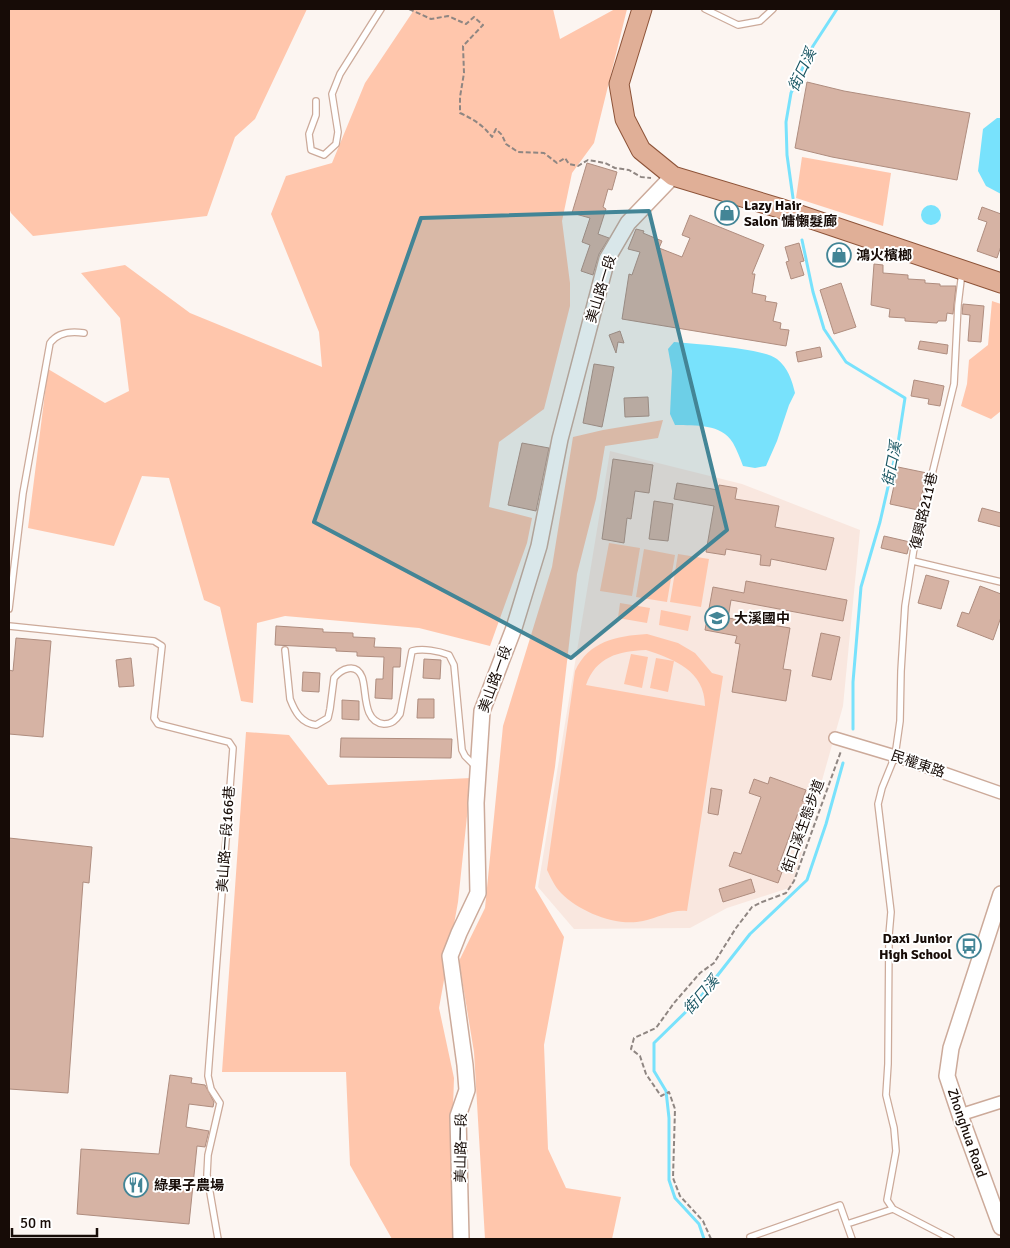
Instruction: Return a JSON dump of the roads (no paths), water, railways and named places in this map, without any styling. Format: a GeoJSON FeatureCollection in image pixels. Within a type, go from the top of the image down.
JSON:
{"type":"FeatureCollection","features":[{"type":"Feature","properties":{"kind":"main road"},"geometry":{"type":"LineString","coordinates":[[642,9],[619,84],[625,119],[641,150],[673,176],[779,208],[1001,282]]}},
{"type":"Feature","properties":{"kind":"street","name":"美山路一段"},"geometry":{"type":"LineString","coordinates":[[461,1239],[458,1116],[467,1090],[450,956],[478,893],[476,803],[482,711],[514,628],[539,546],[560,439],[608,260],[628,223],[673,176]]}},
{"type":"Feature","properties":{"kind":"street","name":"民權東路"},"geometry":{"type":"LineString","coordinates":[[835,738],[895,756],[1001,793]]}},
{"type":"Feature","properties":{"kind":"street","name":"Zhonghua Road"},"geometry":{"type":"LineString","coordinates":[[1001,894],[951,1048],[947,1076],[1001,1225]]}},
{"type":"Feature","properties":{"kind":"street"},"geometry":{"type":"LineString","coordinates":[[960,1116],[1001,1102]]}},
{"type":"Feature","properties":{"kind":"lane"},"geometry":{"type":"LineString","coordinates":[[316,101],[316,115],[308,134],[311,150],[324,155],[336,144],[338,132],[332,94],[340,74],[381,9]]}},
{"type":"Feature","properties":{"kind":"lane"},"geometry":{"type":"LineString","coordinates":[[705,9],[738,24],[760,22],[774,9]]}},
{"type":"Feature","properties":{"kind":"lane","name":"復興路211巷"},"geometry":{"type":"LineString","coordinates":[[893,1209],[887,1200],[896,1151],[894,1128],[886,1095],[888,1064],[888,935],[891,912],[878,804],[882,788],[895,756],[900,721],[901,672],[906,606],[912,561],[954,384],[962,269]]}},
{"type":"Feature","properties":{"kind":"lane"},"geometry":{"type":"LineString","coordinates":[[9,609],[23,493],[50,343],[54,338],[63,333],[74,331],[84,333]]}},
{"type":"Feature","properties":{"kind":"lane"},"geometry":{"type":"LineString","coordinates":[[912,561],[1001,582]]}},
{"type":"Feature","properties":{"kind":"lane","name":"美山路一段166巷"},"geometry":{"type":"LineString","coordinates":[[9,626],[154,641],[162,646],[154,718],[158,724],[228,742],[233,748],[208,1076],[211,1089],[220,1103],[208,1155],[207,1175],[218,1239]]}},
{"type":"Feature","properties":{"kind":"lane"},"geometry":{"type":"LineString","coordinates":[[285,650],[292,705],[301,720],[316,725],[328,718],[334,678],[345,668],[359,671],[362,677],[368,709],[374,719],[381,724],[388,724],[395,721],[400,714],[412,651],[442,652],[449,655],[454,665],[462,750],[478,770]]}},
{"type":"Feature","properties":{"kind":"lane"},"geometry":{"type":"LineString","coordinates":[[750,1237],[840,1205],[852,1239]]}},
{"type":"Feature","properties":{"kind":"lane"},"geometry":{"type":"LineString","coordinates":[[847,1224],[893,1209],[951,1239]]}},
{"type":"Feature","properties":{"kind":"water"},"geometry":{"type":"Polygon","coordinates":[[[997,118],[1001,118],[1001,194],[986,186],[978,171],[983,129],[997,118]]]}},
{"type":"Feature","properties":{"kind":"water"},"geometry":{"type":"Polygon","coordinates":[[[927,205],[935,205],[941,211],[941,219],[935,225],[927,225],[921,219],[921,211],[927,205]]]}},
{"type":"Feature","properties":{"kind":"water"},"geometry":{"type":"Polygon","coordinates":[[[674,342],[758,352],[777,359],[787,370],[795,393],[766,466],[755,468],[743,466],[733,443],[722,432],[707,427],[675,425],[670,414],[672,371],[668,349],[674,342]]]}},
{"type":"Feature","properties":{"kind":"waterway","name":"街口溪"},"geometry":{"type":"LineString","coordinates":[[793,198],[787,155],[786,122],[791,93],[813,46],[837,9]]}},
{"type":"Feature","properties":{"kind":"waterway","name":"街口溪"},"geometry":{"type":"LineString","coordinates":[[802,240],[813,292],[824,329],[846,362],[905,398],[898,443],[880,522],[861,587],[853,682],[853,729]]}},
{"type":"Feature","properties":{"kind":"waterway","name":"街口溪"},"geometry":{"type":"LineString","coordinates":[[704,1239],[699,1224],[675,1198],[669,1180],[669,1118],[666,1091],[654,1071],[654,1043],[699,999],[750,934],[807,880],[826,824],[843,763]]}},
{"type":"Feature","properties":{"kind":"place","name":"Lazy Hair Salon 慵懶髮廊"},"geometry":{"type":"Point","coordinates":[727,213]}},
{"type":"Feature","properties":{"kind":"place","name":"鴻火檳榔"},"geometry":{"type":"Point","coordinates":[839,255]}},
{"type":"Feature","properties":{"kind":"place","name":"大溪國中"},"geometry":{"type":"Point","coordinates":[717,618]}},
{"type":"Feature","properties":{"kind":"place","name":"Daxi Junior High School"},"geometry":{"type":"Point","coordinates":[969,946]}},
{"type":"Feature","properties":{"kind":"place","name":"綠果子農場"},"geometry":{"type":"Point","coordinates":[136,1185]}}]}
